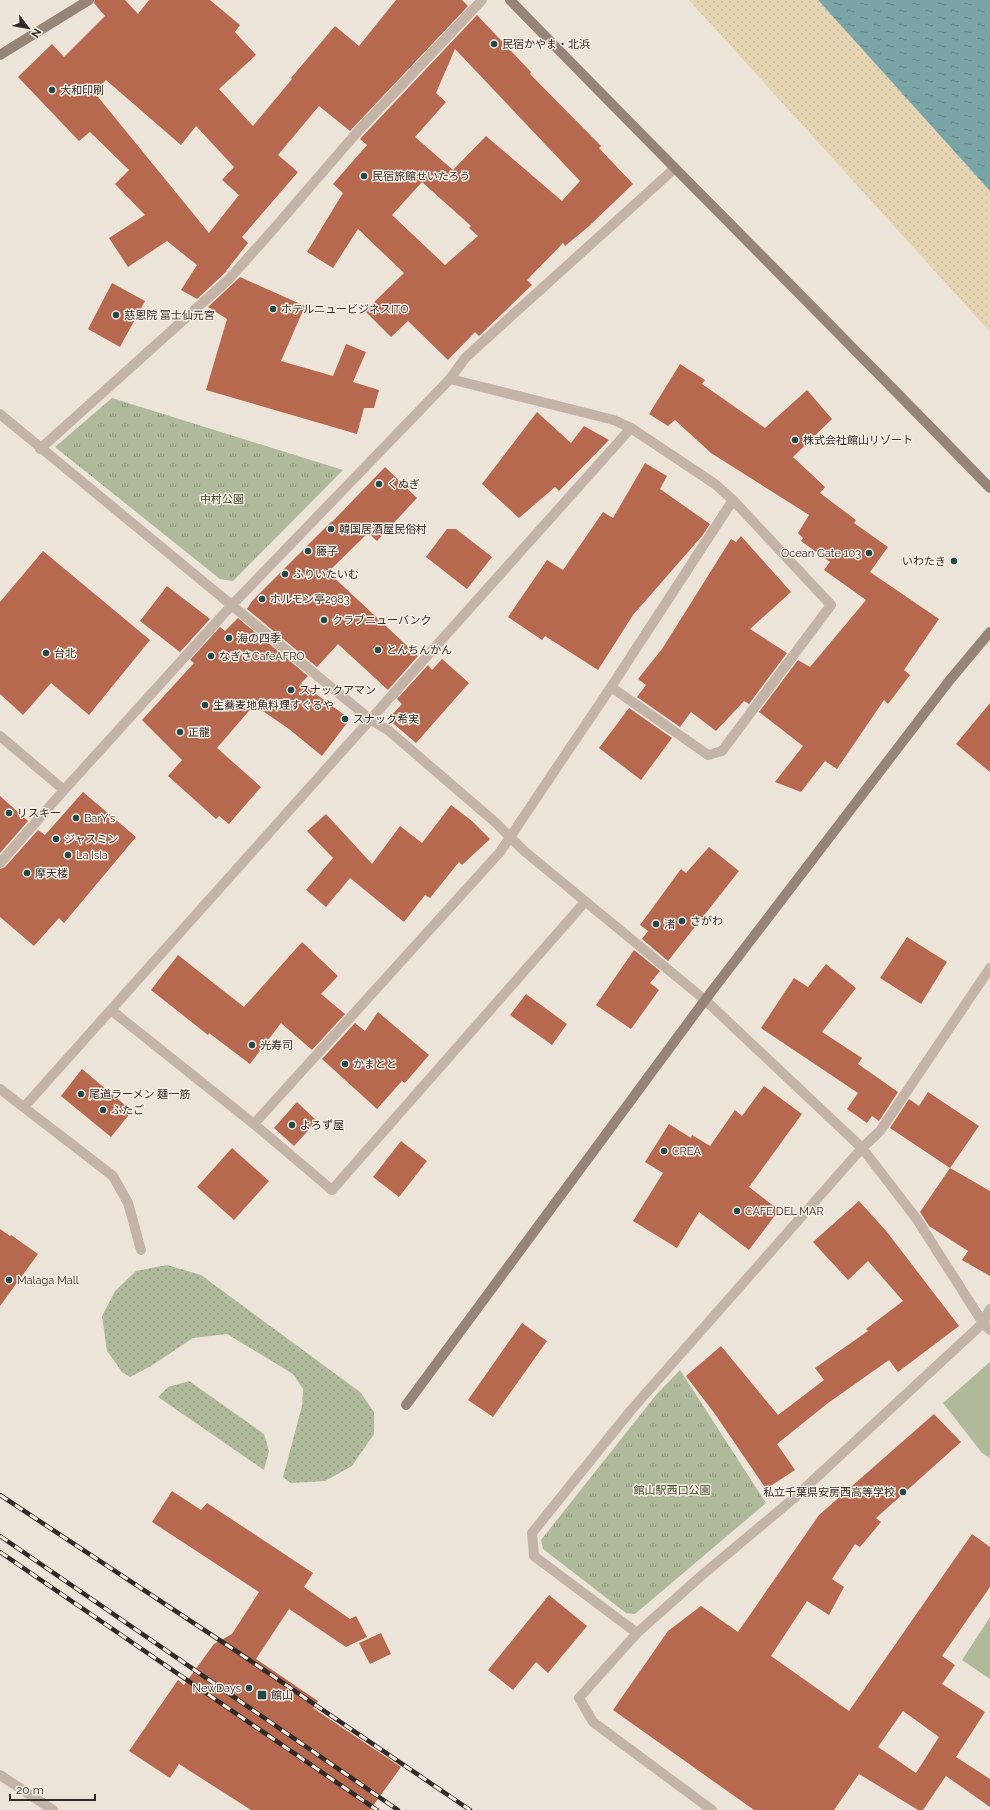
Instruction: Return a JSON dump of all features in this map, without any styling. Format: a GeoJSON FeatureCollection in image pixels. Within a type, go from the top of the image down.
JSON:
{"type":"FeatureCollection","features":[{"type":"Feature","properties":{"kind":"street"},"geometry":{"type":"LineString","coordinates":[[0,55],[89,0]]}},
{"type":"Feature","properties":{"kind":"street"},"geometry":{"type":"LineString","coordinates":[[40,449],[229,279],[272,232],[359,130],[482,0]]}},
{"type":"Feature","properties":{"kind":"street"},"geometry":{"type":"LineString","coordinates":[[510,0],[674,169],[826,319],[990,488]]}},
{"type":"Feature","properties":{"kind":"street"},"geometry":{"type":"LineString","coordinates":[[0,863],[64,790],[231,606],[450,379],[465,358],[674,169]]}},
{"type":"Feature","properties":{"kind":"street"},"geometry":{"type":"LineString","coordinates":[[450,379],[614,420],[631,428],[716,484],[733,500],[831,605],[722,751],[708,755],[612,688]]}},
{"type":"Feature","properties":{"kind":"street"},"geometry":{"type":"LineString","coordinates":[[0,414],[40,449],[231,606],[371,720],[388,730],[496,823],[523,850],[705,1000],[862,1148],[916,1218],[986,1326]]}},
{"type":"Feature","properties":{"kind":"street"},"geometry":{"type":"LineString","coordinates":[[24,1107],[631,428]]}},
{"type":"Feature","properties":{"kind":"street"},"geometry":{"type":"LineString","coordinates":[[254,1124],[500,852],[612,688],[733,500]]}},
{"type":"Feature","properties":{"kind":"street"},"geometry":{"type":"LineString","coordinates":[[406,1405],[705,1000],[949,681],[990,632]]}},
{"type":"Feature","properties":{"kind":"street"},"geometry":{"type":"LineString","coordinates":[[0,736],[64,790]]}},
{"type":"Feature","properties":{"kind":"street"},"geometry":{"type":"LineString","coordinates":[[111,1010],[254,1124],[332,1190],[585,902]]}},
{"type":"Feature","properties":{"kind":"street"},"geometry":{"type":"LineString","coordinates":[[637,1633],[534,1556],[532,1533],[632,1409],[862,1148],[880,1131],[990,968]]}},
{"type":"Feature","properties":{"kind":"street"},"geometry":{"type":"LineString","coordinates":[[0,1089],[112,1176],[128,1203],[141,1250]]}},
{"type":"Feature","properties":{"kind":"street"},"geometry":{"type":"LineString","coordinates":[[712,1810],[592,1722],[579,1698],[637,1633],[701,1576],[793,1499],[986,1326],[990,1309]]}},
{"type":"Feature","properties":{"kind":"street"},"geometry":{"type":"LineString","coordinates":[[0,1775],[53,1810]]}},
{"type":"Feature","properties":{"kind":"green space","name":"中村公園"},"geometry":{"type":"Polygon","coordinates":[[[112,398],[343,470],[233,581],[220,579],[55,447],[112,398]]]}},
{"type":"Feature","properties":{"kind":"green space"},"geometry":{"type":"Polygon","coordinates":[[[167,1265],[201,1275],[360,1392],[374,1412],[374,1434],[352,1466],[325,1481],[291,1483],[283,1477],[302,1406],[303,1389],[293,1374],[227,1334],[193,1338],[151,1366],[130,1377],[122,1372],[107,1351],[102,1316],[115,1291],[136,1271],[167,1265]]]}},
{"type":"Feature","properties":{"kind":"green space"},"geometry":{"type":"Polygon","coordinates":[[[990,1362],[990,1458],[982,1453],[943,1403],[990,1362]]]}},
{"type":"Feature","properties":{"kind":"green space","name":"館山駅西口公園"},"geometry":{"type":"Polygon","coordinates":[[[680,1370],[766,1503],[635,1614],[626,1613],[543,1549],[541,1540],[656,1395],[680,1370]]]}},
{"type":"Feature","properties":{"kind":"green space"},"geometry":{"type":"Polygon","coordinates":[[[189,1381],[264,1434],[269,1451],[264,1470],[158,1397],[168,1387],[189,1381]]]}},
{"type":"Feature","properties":{"kind":"green space"},"geometry":{"type":"Polygon","coordinates":[[[990,1617],[990,1679],[962,1660],[990,1617]]]}},
{"type":"Feature","properties":{"kind":"sand"},"geometry":{"type":"Polygon","coordinates":[[[689,0],[818,0],[990,191],[990,332],[689,0]]]}},
{"type":"Feature","properties":{"kind":"water"},"geometry":{"type":"Polygon","coordinates":[[[818,0],[990,0],[990,191],[818,0]]]}},
{"type":"Feature","properties":{"kind":"building"},"geometry":{"type":"Polygon","coordinates":[[[95,0],[125,0],[138,14],[149,0],[210,0],[240,25],[235,32],[256,55],[219,89],[253,126],[335,26],[359,46],[396,0],[462,0],[468,6],[350,131],[319,106],[278,155],[298,172],[242,237],[248,243],[227,271],[197,299],[181,290],[197,265],[167,241],[128,267],[109,238],[145,215],[115,184],[129,170],[90,132],[79,141],[18,77],[52,44],[64,57],[105,16],[94,3],[95,0]],[[106,80],[94,92],[209,233],[239,195],[222,180],[234,167],[196,126],[181,145],[106,80]]]}},
{"type":"Feature","properties":{"kind":"building"},"geometry":{"type":"Polygon","coordinates":[[[477,15],[531,72],[530,74],[601,146],[599,148],[633,184],[588,227],[565,246],[563,243],[527,280],[532,285],[479,336],[475,332],[448,360],[408,321],[391,337],[365,311],[404,273],[358,229],[333,268],[307,252],[343,193],[333,184],[367,145],[360,139],[477,15]],[[455,49],[436,93],[446,102],[415,137],[453,170],[486,136],[562,201],[580,181],[455,49]],[[422,182],[392,215],[445,265],[478,236],[469,228],[471,226],[422,182]]]}},
{"type":"Feature","properties":{"kind":"building"},"geometry":{"type":"Polygon","coordinates":[[[240,277],[305,306],[281,361],[333,376],[346,344],[366,352],[353,382],[379,390],[374,408],[364,408],[357,434],[206,390],[227,319],[208,307],[240,277]]]}},
{"type":"Feature","properties":{"kind":"building","name":"慈恩院 冨士仙元宮"},"geometry":{"type":"Polygon","coordinates":[[[112,283],[145,301],[120,347],[88,329],[112,283]]]}},
{"type":"Feature","properties":{"kind":"building"},"geometry":{"type":"Polygon","coordinates":[[[680,364],[705,380],[702,384],[765,428],[807,390],[832,419],[793,457],[825,487],[820,493],[856,520],[854,523],[888,547],[870,572],[939,619],[904,670],[910,675],[888,704],[884,700],[837,769],[825,761],[801,792],[775,782],[803,746],[759,712],[798,660],[810,667],[866,600],[824,570],[830,562],[801,541],[803,538],[798,533],[809,515],[711,453],[675,420],[668,426],[649,414],[680,364]]]}},
{"type":"Feature","properties":{"kind":"building"},"geometry":{"type":"Polygon","coordinates":[[[537,412],[571,443],[584,426],[609,440],[559,491],[555,487],[519,518],[482,484],[537,412]]]}},
{"type":"Feature","properties":{"kind":"building"},"geometry":{"type":"Polygon","coordinates":[[[645,463],[667,476],[660,489],[710,524],[702,536],[633,615],[598,670],[545,636],[542,640],[508,617],[547,560],[563,570],[603,512],[613,518],[645,463]]]}},
{"type":"Feature","properties":{"kind":"building"},"geometry":{"type":"Polygon","coordinates":[[[385,467],[417,498],[377,541],[368,533],[328,572],[418,656],[388,690],[338,644],[317,667],[247,609],[252,601],[385,467]]]}},
{"type":"Feature","properties":{"kind":"building"},"geometry":{"type":"Polygon","coordinates":[[[447,529],[456,529],[492,557],[467,589],[426,557],[447,529]]]}},
{"type":"Feature","properties":{"kind":"building"},"geometry":{"type":"Polygon","coordinates":[[[741,536],[791,592],[750,629],[787,653],[749,704],[744,701],[716,731],[691,712],[680,727],[637,697],[646,685],[638,679],[662,649],[731,539],[736,542],[741,536]]]}},
{"type":"Feature","properties":{"kind":"building"},"geometry":{"type":"Polygon","coordinates":[[[43,551],[150,640],[89,715],[51,683],[23,715],[0,694],[0,602],[43,551]]]}},
{"type":"Feature","properties":{"kind":"building"},"geometry":{"type":"Polygon","coordinates":[[[167,586],[210,619],[180,652],[140,621],[167,586]]]}},
{"type":"Feature","properties":{"kind":"building"},"geometry":{"type":"Polygon","coordinates":[[[238,618],[308,676],[301,683],[350,719],[322,756],[289,729],[254,705],[217,748],[261,787],[229,824],[219,816],[216,819],[168,776],[182,760],[142,720],[194,663],[190,660],[220,627],[225,631],[238,618]]]}},
{"type":"Feature","properties":{"kind":"building"},"geometry":{"type":"Polygon","coordinates":[[[442,659],[469,683],[416,743],[388,719],[402,704],[397,699],[428,665],[432,670],[442,659]]]}},
{"type":"Feature","properties":{"kind":"building"},"geometry":{"type":"Polygon","coordinates":[[[990,703],[990,772],[956,744],[990,703]]]}},
{"type":"Feature","properties":{"kind":"building"},"geometry":{"type":"Polygon","coordinates":[[[629,708],[672,738],[641,780],[599,748],[629,708]]]}},
{"type":"Feature","properties":{"kind":"building"},"geometry":{"type":"Polygon","coordinates":[[[83,792],[136,837],[64,923],[59,918],[34,946],[0,917],[0,869],[5,867],[38,830],[45,835],[83,792]]]}},
{"type":"Feature","properties":{"kind":"building"},"geometry":{"type":"Polygon","coordinates":[[[0,796],[28,821],[0,853],[0,796]]]}},
{"type":"Feature","properties":{"kind":"building"},"geometry":{"type":"Polygon","coordinates":[[[451,805],[472,821],[490,839],[462,865],[459,862],[430,898],[425,895],[404,922],[350,878],[326,907],[306,890],[333,858],[307,831],[326,814],[372,864],[400,826],[422,843],[451,805]]]}},
{"type":"Feature","properties":{"kind":"building"},"geometry":{"type":"Polygon","coordinates":[[[709,847],[739,871],[668,961],[642,939],[648,931],[640,925],[681,869],[686,873],[709,847]]]}},
{"type":"Feature","properties":{"kind":"building"},"geometry":{"type":"Polygon","coordinates":[[[907,937],[947,962],[921,1004],[880,978],[907,937]]]}},
{"type":"Feature","properties":{"kind":"building"},"geometry":{"type":"Polygon","coordinates":[[[302,942],[338,976],[321,994],[345,1014],[312,1050],[281,1023],[250,1064],[209,1033],[208,1035],[151,990],[178,955],[244,1007],[302,942]]]}},
{"type":"Feature","properties":{"kind":"building"},"geometry":{"type":"Polygon","coordinates":[[[634,950],[660,971],[650,983],[659,990],[631,1029],[596,1005],[634,950]]]}},
{"type":"Feature","properties":{"kind":"building"},"geometry":{"type":"Polygon","coordinates":[[[826,964],[856,988],[822,1032],[862,1058],[858,1064],[898,1092],[879,1121],[872,1116],[867,1123],[847,1109],[858,1093],[761,1028],[794,978],[808,987],[826,964]]]}},
{"type":"Feature","properties":{"kind":"building"},"geometry":{"type":"Polygon","coordinates":[[[526,994],[567,1024],[552,1045],[510,1015],[526,994]]]}},
{"type":"Feature","properties":{"kind":"building"},"geometry":{"type":"Polygon","coordinates":[[[378,1012],[429,1055],[405,1083],[402,1081],[377,1109],[322,1059],[355,1023],[365,1031],[378,1012]]]}},
{"type":"Feature","properties":{"kind":"building"},"geometry":{"type":"Polygon","coordinates":[[[82,1069],[132,1111],[111,1137],[61,1096],[82,1069]]]}},
{"type":"Feature","properties":{"kind":"building"},"geometry":{"type":"Polygon","coordinates":[[[764,1086],[802,1114],[749,1187],[779,1210],[749,1250],[699,1212],[677,1248],[633,1221],[663,1173],[645,1162],[669,1124],[691,1138],[692,1135],[710,1146],[735,1110],[742,1116],[764,1086]]]}},
{"type":"Feature","properties":{"kind":"building"},"geometry":{"type":"Polygon","coordinates":[[[928,1092],[979,1126],[950,1168],[890,1128],[909,1099],[919,1106],[928,1092]]]}},
{"type":"Feature","properties":{"kind":"building"},"geometry":{"type":"Polygon","coordinates":[[[297,1102],[317,1121],[294,1146],[274,1128],[297,1102]]]}},
{"type":"Feature","properties":{"kind":"building"},"geometry":{"type":"Polygon","coordinates":[[[401,1141],[427,1161],[399,1197],[373,1177],[401,1141]]]}},
{"type":"Feature","properties":{"kind":"building"},"geometry":{"type":"Polygon","coordinates":[[[232,1148],[269,1181],[234,1220],[197,1187],[232,1148]]]}},
{"type":"Feature","properties":{"kind":"building"},"geometry":{"type":"Polygon","coordinates":[[[950,1168],[990,1191],[990,1276],[962,1260],[968,1251],[929,1226],[920,1212],[950,1168]]]}},
{"type":"Feature","properties":{"kind":"building"},"geometry":{"type":"Polygon","coordinates":[[[859,1201],[887,1232],[959,1326],[898,1372],[889,1360],[828,1403],[777,1444],[795,1470],[766,1489],[715,1414],[686,1376],[721,1346],[778,1415],[824,1380],[815,1368],[868,1331],[866,1329],[903,1301],[868,1261],[848,1280],[813,1242],[859,1201]]]}},
{"type":"Feature","properties":{"kind":"building","name":"Malaga Mall"},"geometry":{"type":"Polygon","coordinates":[[[0,1229],[38,1254],[0,1306],[0,1229]]]}},
{"type":"Feature","properties":{"kind":"building"},"geometry":{"type":"Polygon","coordinates":[[[522,1323],[547,1341],[493,1417],[468,1400],[522,1323]]]}},
{"type":"Feature","properties":{"kind":"building"},"geometry":{"type":"Polygon","coordinates":[[[934,1414],[961,1442],[876,1518],[881,1522],[860,1547],[855,1544],[832,1579],[844,1587],[829,1615],[807,1601],[771,1656],[849,1711],[972,1534],[990,1547],[990,1587],[942,1656],[955,1665],[942,1684],[985,1712],[956,1757],[990,1779],[990,1807],[946,1776],[923,1810],[918,1810],[859,1774],[834,1810],[754,1810],[613,1710],[668,1631],[701,1606],[738,1632],[819,1515],[934,1414]],[[903,1711],[878,1747],[916,1773],[939,1737],[903,1711]]]}},
{"type":"Feature","properties":{"kind":"building"},"geometry":{"type":"Polygon","coordinates":[[[172,1491],[201,1510],[207,1503],[313,1573],[304,1587],[350,1619],[356,1616],[367,1637],[346,1647],[289,1609],[256,1659],[318,1701],[313,1708],[401,1767],[370,1810],[251,1810],[179,1764],[170,1778],[129,1751],[178,1680],[184,1685],[214,1644],[232,1634],[259,1592],[152,1522],[172,1491]]]}},
{"type":"Feature","properties":{"kind":"building"},"geometry":{"type":"Polygon","coordinates":[[[549,1595],[587,1626],[548,1673],[536,1662],[513,1690],[488,1670],[549,1595]]]}},
{"type":"Feature","properties":{"kind":"building"},"geometry":{"type":"Polygon","coordinates":[[[381,1633],[391,1654],[370,1664],[359,1643],[381,1633]]]}},
{"type":"Feature","properties":{"kind":"railway"},"geometry":{"type":"LineString","coordinates":[[0,1495],[236,1651],[470,1810]]}},
{"type":"Feature","properties":{"kind":"railway"},"geometry":{"type":"LineString","coordinates":[[0,1536],[398,1810]]}},
{"type":"Feature","properties":{"kind":"railway"},"geometry":{"type":"LineString","coordinates":[[0,1552],[377,1810]]}},
{"type":"Feature","properties":{"kind":"place","name":"民宿かやま・北浜"},"geometry":{"type":"Point","coordinates":[494,44]}},
{"type":"Feature","properties":{"kind":"place","name":"大和印刷"},"geometry":{"type":"Point","coordinates":[52,90]}},
{"type":"Feature","properties":{"kind":"place","name":"民宿旅館せいたろう"},"geometry":{"type":"Point","coordinates":[364,176]}},
{"type":"Feature","properties":{"kind":"place","name":"ホテルニュービジネスITO"},"geometry":{"type":"Point","coordinates":[273,309]}},
{"type":"Feature","properties":{"kind":"place","name":"慈恩院 冨士仙元宮"},"geometry":{"type":"Point","coordinates":[116,315]}},
{"type":"Feature","properties":{"kind":"place","name":"株式会社館山リゾート"},"geometry":{"type":"Point","coordinates":[795,440]}},
{"type":"Feature","properties":{"kind":"place","name":"くぬぎ"},"geometry":{"type":"Point","coordinates":[379,484]}},
{"type":"Feature","properties":{"kind":"place","name":"韓国居酒屋民俗村"},"geometry":{"type":"Point","coordinates":[331,529]}},
{"type":"Feature","properties":{"kind":"place","name":"藤子"},"geometry":{"type":"Point","coordinates":[308,551]}},
{"type":"Feature","properties":{"kind":"place","name":"Ocean Gate 103"},"geometry":{"type":"Point","coordinates":[869,553]}},
{"type":"Feature","properties":{"kind":"place","name":"いわたき"},"geometry":{"type":"Point","coordinates":[954,561]}},
{"type":"Feature","properties":{"kind":"place","name":"ふりいたいむ"},"geometry":{"type":"Point","coordinates":[285,574]}},
{"type":"Feature","properties":{"kind":"place","name":"ホルモン亭2983"},"geometry":{"type":"Point","coordinates":[262,599]}},
{"type":"Feature","properties":{"kind":"place","name":"クラブニューバンク"},"geometry":{"type":"Point","coordinates":[324,620]}},
{"type":"Feature","properties":{"kind":"place","name":"海の四季"},"geometry":{"type":"Point","coordinates":[229,638]}},
{"type":"Feature","properties":{"kind":"place","name":"とんちんかん"},"geometry":{"type":"Point","coordinates":[378,650]}},
{"type":"Feature","properties":{"kind":"place","name":"台北"},"geometry":{"type":"Point","coordinates":[46,653]}},
{"type":"Feature","properties":{"kind":"place","name":"なぎさCafeAFRO"},"geometry":{"type":"Point","coordinates":[211,656]}},
{"type":"Feature","properties":{"kind":"place","name":"スナックアマン"},"geometry":{"type":"Point","coordinates":[291,690]}},
{"type":"Feature","properties":{"kind":"place","name":"生蕎麦地魚料理すぐるや"},"geometry":{"type":"Point","coordinates":[205,705]}},
{"type":"Feature","properties":{"kind":"place","name":"スナック希実"},"geometry":{"type":"Point","coordinates":[345,719]}},
{"type":"Feature","properties":{"kind":"place","name":"正龍"},"geometry":{"type":"Point","coordinates":[180,732]}},
{"type":"Feature","properties":{"kind":"place","name":"リスキー"},"geometry":{"type":"Point","coordinates":[9,813]}},
{"type":"Feature","properties":{"kind":"place","name":"BarY's"},"geometry":{"type":"Point","coordinates":[76,818]}},
{"type":"Feature","properties":{"kind":"place","name":"ジャスミン"},"geometry":{"type":"Point","coordinates":[56,839]}},
{"type":"Feature","properties":{"kind":"place","name":"La IsIa"},"geometry":{"type":"Point","coordinates":[68,855]}},
{"type":"Feature","properties":{"kind":"place","name":"摩天楼"},"geometry":{"type":"Point","coordinates":[27,873]}},
{"type":"Feature","properties":{"kind":"place","name":"さがわ"},"geometry":{"type":"Point","coordinates":[682,921]}},
{"type":"Feature","properties":{"kind":"place","name":"渚"},"geometry":{"type":"Point","coordinates":[656,924]}},
{"type":"Feature","properties":{"kind":"place","name":"光寿司"},"geometry":{"type":"Point","coordinates":[252,1045]}},
{"type":"Feature","properties":{"kind":"place","name":"かまとと"},"geometry":{"type":"Point","coordinates":[345,1064]}},
{"type":"Feature","properties":{"kind":"place","name":"尾道ラーメン 麺一筋"},"geometry":{"type":"Point","coordinates":[81,1094]}},
{"type":"Feature","properties":{"kind":"place","name":"ふたご"},"geometry":{"type":"Point","coordinates":[103,1110]}},
{"type":"Feature","properties":{"kind":"place","name":"よろず屋"},"geometry":{"type":"Point","coordinates":[292,1125]}},
{"type":"Feature","properties":{"kind":"place","name":"CREA"},"geometry":{"type":"Point","coordinates":[664,1151]}},
{"type":"Feature","properties":{"kind":"place","name":"CAFE DEL MAR"},"geometry":{"type":"Point","coordinates":[737,1211]}},
{"type":"Feature","properties":{"kind":"place","name":"Malaga Mall"},"geometry":{"type":"Point","coordinates":[9,1280]}},
{"type":"Feature","properties":{"kind":"place","name":"私立千葉県安房西高等学校"},"geometry":{"type":"Point","coordinates":[903,1492]}},
{"type":"Feature","properties":{"kind":"place","name":"NewDays"},"geometry":{"type":"Point","coordinates":[249,1688]}},
{"type":"Feature","properties":{"kind":"place","name":"館山"},"geometry":{"type":"Point","coordinates":[262,1695]}}]}
